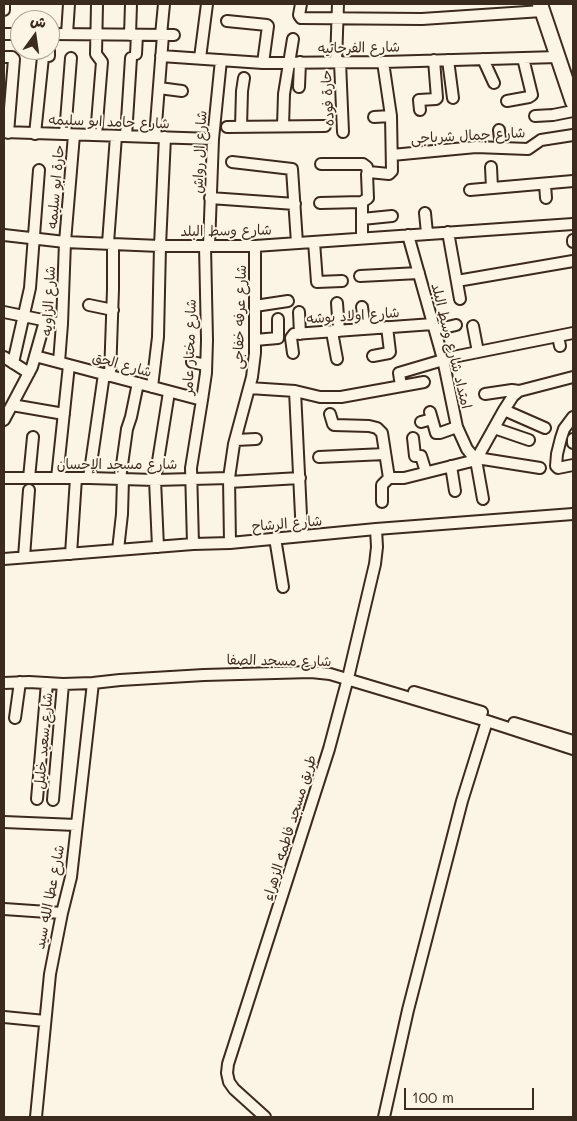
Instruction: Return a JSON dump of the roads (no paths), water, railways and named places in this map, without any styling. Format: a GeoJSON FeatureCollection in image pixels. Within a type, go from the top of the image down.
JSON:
{"type":"FeatureCollection","features":[{"type":"Feature","properties":{"kind":"street"},"geometry":{"type":"LineString","coordinates":[[4,4],[4,10]]}},
{"type":"Feature","properties":{"kind":"street"},"geometry":{"type":"LineString","coordinates":[[67,34],[69,4]]}},
{"type":"Feature","properties":{"kind":"street"},"geometry":{"type":"LineString","coordinates":[[96,135],[102,62],[96,55],[97,4]]}},
{"type":"Feature","properties":{"kind":"street"},"geometry":{"type":"LineString","coordinates":[[89,478],[107,375],[114,288],[111,244],[121,136],[134,56],[131,4]]}},
{"type":"Feature","properties":{"kind":"street"},"geometry":{"type":"LineString","coordinates":[[152,387],[158,337],[160,246],[159,88],[161,56],[166,35],[164,4]]}},
{"type":"Feature","properties":{"kind":"street"},"geometry":{"type":"LineString","coordinates":[[200,58],[208,4]]}},
{"type":"Feature","properties":{"kind":"street"},"geometry":{"type":"LineString","coordinates":[[301,4],[301,18],[422,19],[541,8],[573,102]]}},
{"type":"Feature","properties":{"kind":"street","name":"حارة فوده"},"geometry":{"type":"LineString","coordinates":[[338,4],[338,62],[344,132]]}},
{"type":"Feature","properties":{"kind":"street"},"geometry":{"type":"LineString","coordinates":[[227,21],[268,26],[263,63]]}},
{"type":"Feature","properties":{"kind":"street"},"geometry":{"type":"LineString","coordinates":[[60,34],[166,35]]}},
{"type":"Feature","properties":{"kind":"street"},"geometry":{"type":"LineString","coordinates":[[293,39],[299,87]]}},
{"type":"Feature","properties":{"kind":"street","name":"شارع الفرحاتيه"},"geometry":{"type":"LineString","coordinates":[[161,56],[263,63],[558,57]]}},
{"type":"Feature","properties":{"kind":"street"},"geometry":{"type":"LineString","coordinates":[[4,57],[12,57],[14,59],[6,132]]}},
{"type":"Feature","properties":{"kind":"street","name":"حارة ابو سليمه"},"geometry":{"type":"LineString","coordinates":[[65,242],[71,58]]}},
{"type":"Feature","properties":{"kind":"street"},"geometry":{"type":"LineString","coordinates":[[507,101],[532,95],[523,58]]}},
{"type":"Feature","properties":{"kind":"street"},"geometry":{"type":"LineString","coordinates":[[482,59],[494,83]]}},
{"type":"Feature","properties":{"kind":"street"},"geometry":{"type":"LineString","coordinates":[[35,134],[43,60]]}},
{"type":"Feature","properties":{"kind":"street","name":"شارع ال رواش"},"geometry":{"type":"LineString","coordinates":[[207,246],[213,139],[221,60]]}},
{"type":"Feature","properties":{"kind":"street"},"geometry":{"type":"LineString","coordinates":[[420,110],[419,100],[437,98],[434,60]]}},
{"type":"Feature","properties":{"kind":"street"},"geometry":{"type":"LineString","coordinates":[[448,60],[453,98]]}},
{"type":"Feature","properties":{"kind":"street"},"geometry":{"type":"LineString","coordinates":[[283,126],[284,94],[295,62]]}},
{"type":"Feature","properties":{"kind":"street"},"geometry":{"type":"LineString","coordinates":[[368,173],[391,173],[392,171],[391,116],[383,62]]}},
{"type":"Feature","properties":{"kind":"street"},"geometry":{"type":"LineString","coordinates":[[241,127],[244,78]]}},
{"type":"Feature","properties":{"kind":"street"},"geometry":{"type":"LineString","coordinates":[[159,88],[182,91]]}},
{"type":"Feature","properties":{"kind":"street"},"geometry":{"type":"LineString","coordinates":[[535,116],[547,116],[573,111]]}},
{"type":"Feature","properties":{"kind":"street"},"geometry":{"type":"LineString","coordinates":[[374,117],[391,116]]}},
{"type":"Feature","properties":{"kind":"street"},"geometry":{"type":"LineString","coordinates":[[227,127],[326,126]]}},
{"type":"Feature","properties":{"kind":"street"},"geometry":{"type":"LineString","coordinates":[[499,130],[501,148]]}},
{"type":"Feature","properties":{"kind":"street","name":"شارع حامد ابو سليمه"},"geometry":{"type":"LineString","coordinates":[[6,132],[213,139]]}},
{"type":"Feature","properties":{"kind":"street","name":"شارع جمال شرباجى"},"geometry":{"type":"LineString","coordinates":[[392,155],[476,148],[528,149],[541,140],[573,135]]}},
{"type":"Feature","properties":{"kind":"street"},"geometry":{"type":"LineString","coordinates":[[232,162],[290,168],[293,170],[297,243]]}},
{"type":"Feature","properties":{"kind":"street"},"geometry":{"type":"LineString","coordinates":[[320,202],[362,202],[368,198],[368,173],[367,167],[363,164],[321,164]]}},
{"type":"Feature","properties":{"kind":"street"},"geometry":{"type":"LineString","coordinates":[[491,167],[492,188]]}},
{"type":"Feature","properties":{"kind":"street"},"geometry":{"type":"LineString","coordinates":[[13,363],[30,288],[39,170]]}},
{"type":"Feature","properties":{"kind":"street"},"geometry":{"type":"LineString","coordinates":[[470,190],[573,181]]}},
{"type":"Feature","properties":{"kind":"street"},"geometry":{"type":"LineString","coordinates":[[545,184],[546,198]]}},
{"type":"Feature","properties":{"kind":"street"},"geometry":{"type":"LineString","coordinates":[[210,198],[294,204]]}},
{"type":"Feature","properties":{"kind":"street"},"geometry":{"type":"LineString","coordinates":[[362,202],[362,238]]}},
{"type":"Feature","properties":{"kind":"street"},"geometry":{"type":"LineString","coordinates":[[425,214],[427,233]]}},
{"type":"Feature","properties":{"kind":"street"},"geometry":{"type":"LineString","coordinates":[[362,219],[392,216]]}},
{"type":"Feature","properties":{"kind":"street","name":"شارع وسط البلد"},"geometry":{"type":"LineString","coordinates":[[4,235],[65,242],[160,246],[255,246],[573,224]]}},
{"type":"Feature","properties":{"kind":"street"},"geometry":{"type":"LineString","coordinates":[[448,232],[460,299]]}},
{"type":"Feature","properties":{"kind":"street","name":"امتداد شارع وسط البلد"},"geometry":{"type":"LineString","coordinates":[[408,234],[443,359],[457,427],[467,449],[476,460]]}},
{"type":"Feature","properties":{"kind":"street","name":"شارع الزاويه"},"geometry":{"type":"LineString","coordinates":[[59,362],[65,242]]}},
{"type":"Feature","properties":{"kind":"street"},"geometry":{"type":"LineString","coordinates":[[314,242],[317,282],[342,281]]}},
{"type":"Feature","properties":{"kind":"street","name":"شارع مختار عامر"},"geometry":{"type":"LineString","coordinates":[[193,544],[191,465],[206,365],[207,246]]}},
{"type":"Feature","properties":{"kind":"street","name":"شارع عرفه خفاجى"},"geometry":{"type":"LineString","coordinates":[[230,543],[229,480],[255,353],[255,246]]}},
{"type":"Feature","properties":{"kind":"street"},"geometry":{"type":"LineString","coordinates":[[457,281],[573,261]]}},
{"type":"Feature","properties":{"kind":"street"},"geometry":{"type":"LineString","coordinates":[[360,276],[419,273]]}},
{"type":"Feature","properties":{"kind":"street"},"geometry":{"type":"LineString","coordinates":[[255,306],[288,300]]}},
{"type":"Feature","properties":{"kind":"street"},"geometry":{"type":"LineString","coordinates":[[337,303],[337,359]]}},
{"type":"Feature","properties":{"kind":"street"},"geometry":{"type":"LineString","coordinates":[[89,305],[112,310]]}},
{"type":"Feature","properties":{"kind":"street"},"geometry":{"type":"LineString","coordinates":[[362,307],[365,329]]}},
{"type":"Feature","properties":{"kind":"street"},"geometry":{"type":"LineString","coordinates":[[4,312],[62,324]]}},
{"type":"Feature","properties":{"kind":"street"},"geometry":{"type":"LineString","coordinates":[[299,312],[300,334]]}},
{"type":"Feature","properties":{"kind":"street"},"geometry":{"type":"LineString","coordinates":[[255,340],[278,338],[278,319]]}},
{"type":"Feature","properties":{"kind":"street"},"geometry":{"type":"LineString","coordinates":[[4,420],[29,373],[45,321]]}},
{"type":"Feature","properties":{"kind":"street","name":"شارع اولاد بوشه"},"geometry":{"type":"LineString","coordinates":[[293,353],[292,336],[294,334],[387,327],[456,325]]}},
{"type":"Feature","properties":{"kind":"street"},"geometry":{"type":"LineString","coordinates":[[473,326],[478,352]]}},
{"type":"Feature","properties":{"kind":"street"},"geometry":{"type":"LineString","coordinates":[[373,356],[390,352],[387,327]]}},
{"type":"Feature","properties":{"kind":"street"},"geometry":{"type":"LineString","coordinates":[[401,386],[399,372],[443,359],[478,352],[559,341],[573,333]]}},
{"type":"Feature","properties":{"kind":"street","name":"شارع الحق"},"geometry":{"type":"LineString","coordinates":[[35,356],[202,400]]}},
{"type":"Feature","properties":{"kind":"street"},"geometry":{"type":"LineString","coordinates":[[4,357],[29,373]]}},
{"type":"Feature","properties":{"kind":"street"},"geometry":{"type":"LineString","coordinates":[[192,362],[206,365]]}},
{"type":"Feature","properties":{"kind":"street"},"geometry":{"type":"LineString","coordinates":[[57,478],[69,365]]}},
{"type":"Feature","properties":{"kind":"street"},"geometry":{"type":"LineString","coordinates":[[485,394],[512,390],[519,391],[573,377]]}},
{"type":"Feature","properties":{"kind":"street"},"geometry":{"type":"LineString","coordinates":[[249,388],[295,391],[320,397],[341,397],[424,382]]}},
{"type":"Feature","properties":{"kind":"street"},"geometry":{"type":"LineString","coordinates":[[118,550],[122,514],[122,453],[138,384]]}},
{"type":"Feature","properties":{"kind":"street"},"geometry":{"type":"LineString","coordinates":[[295,391],[302,536]]}},
{"type":"Feature","properties":{"kind":"street"},"geometry":{"type":"LineString","coordinates":[[483,499],[476,460],[504,410],[513,396],[519,391]]}},
{"type":"Feature","properties":{"kind":"street"},"geometry":{"type":"LineString","coordinates":[[158,547],[155,480],[169,392]]}},
{"type":"Feature","properties":{"kind":"street"},"geometry":{"type":"LineString","coordinates":[[12,405],[64,414]]}},
{"type":"Feature","properties":{"kind":"street"},"geometry":{"type":"LineString","coordinates":[[504,410],[545,428]]}},
{"type":"Feature","properties":{"kind":"street"},"geometry":{"type":"LineString","coordinates":[[330,414],[332,424],[334,425],[368,426],[377,428],[382,433],[389,478]]}},
{"type":"Feature","properties":{"kind":"street"},"geometry":{"type":"LineString","coordinates":[[421,422],[431,415],[436,433],[457,427]]}},
{"type":"Feature","properties":{"kind":"street"},"geometry":{"type":"LineString","coordinates":[[573,417],[564,429],[556,466],[558,468],[573,465]]}},
{"type":"Feature","properties":{"kind":"street"},"geometry":{"type":"LineString","coordinates":[[494,428],[528,440],[533,422]]}},
{"type":"Feature","properties":{"kind":"street"},"geometry":{"type":"LineString","coordinates":[[29,478],[33,437]]}},
{"type":"Feature","properties":{"kind":"street"},"geometry":{"type":"LineString","coordinates":[[413,438],[416,456],[421,456],[426,472]]}},
{"type":"Feature","properties":{"kind":"street"},"geometry":{"type":"LineString","coordinates":[[236,440],[256,439]]}},
{"type":"Feature","properties":{"kind":"street"},"geometry":{"type":"LineString","coordinates":[[319,457],[385,454]]}},
{"type":"Feature","properties":{"kind":"street"},"geometry":{"type":"LineString","coordinates":[[382,502],[382,485],[389,478],[404,478],[476,460],[492,460],[540,468]]}},
{"type":"Feature","properties":{"kind":"street"},"geometry":{"type":"LineString","coordinates":[[451,466],[455,490]]}},
{"type":"Feature","properties":{"kind":"street","name":"شارع مسجد الإحسان"},"geometry":{"type":"LineString","coordinates":[[4,478],[229,480],[300,478]]}},
{"type":"Feature","properties":{"kind":"street"},"geometry":{"type":"LineString","coordinates":[[71,554],[76,478]]}},
{"type":"Feature","properties":{"kind":"street"},"geometry":{"type":"LineString","coordinates":[[24,557],[29,490]]}},
{"type":"Feature","properties":{"kind":"street","name":"شارع الرشاح"},"geometry":{"type":"LineString","coordinates":[[4,559],[193,544],[230,543],[376,529],[573,514]]}},
{"type":"Feature","properties":{"kind":"street","name":"طريق مسجد فاطمه الزهراء"},"geometry":{"type":"LineString","coordinates":[[265,1117],[234,1089],[229,1082],[228,1064],[329,748],[375,564],[377,547],[376,529]]}},
{"type":"Feature","properties":{"kind":"street"},"geometry":{"type":"LineString","coordinates":[[275,538],[283,587]]}},
{"type":"Feature","properties":{"kind":"street","name":"شارع مسجد الصفا"},"geometry":{"type":"LineString","coordinates":[[4,684],[20,682],[93,683],[204,675],[301,672],[330,674],[348,676],[443,700],[573,741]]}},
{"type":"Feature","properties":{"kind":"street","name":"شارع مسجد الصفا"},"geometry":{"type":"LineString","coordinates":[[348,676],[573,749]]}},
{"type":"Feature","properties":{"kind":"street"},"geometry":{"type":"LineString","coordinates":[[16,718],[20,682]]}},
{"type":"Feature","properties":{"kind":"street"},"geometry":{"type":"LineString","coordinates":[[37,799],[47,683]]}},
{"type":"Feature","properties":{"kind":"street","name":"شارع عطا الله سيد"},"geometry":{"type":"LineString","coordinates":[[36,1117],[52,960],[71,877],[93,683]]}},
{"type":"Feature","properties":{"kind":"street","name":"شارع سعيد خليل"},"geometry":{"type":"LineString","coordinates":[[53,800],[63,684]]}},
{"type":"Feature","properties":{"kind":"street"},"geometry":{"type":"LineString","coordinates":[[384,1117],[408,1010],[462,801],[486,721]]}},
{"type":"Feature","properties":{"kind":"street"},"geometry":{"type":"LineString","coordinates":[[4,822],[76,825]]}},
{"type":"Feature","properties":{"kind":"street"},"geometry":{"type":"LineString","coordinates":[[4,909],[62,913]]}},
{"type":"Feature","properties":{"kind":"street"},"geometry":{"type":"LineString","coordinates":[[4,1017],[45,1021]]}}]}
